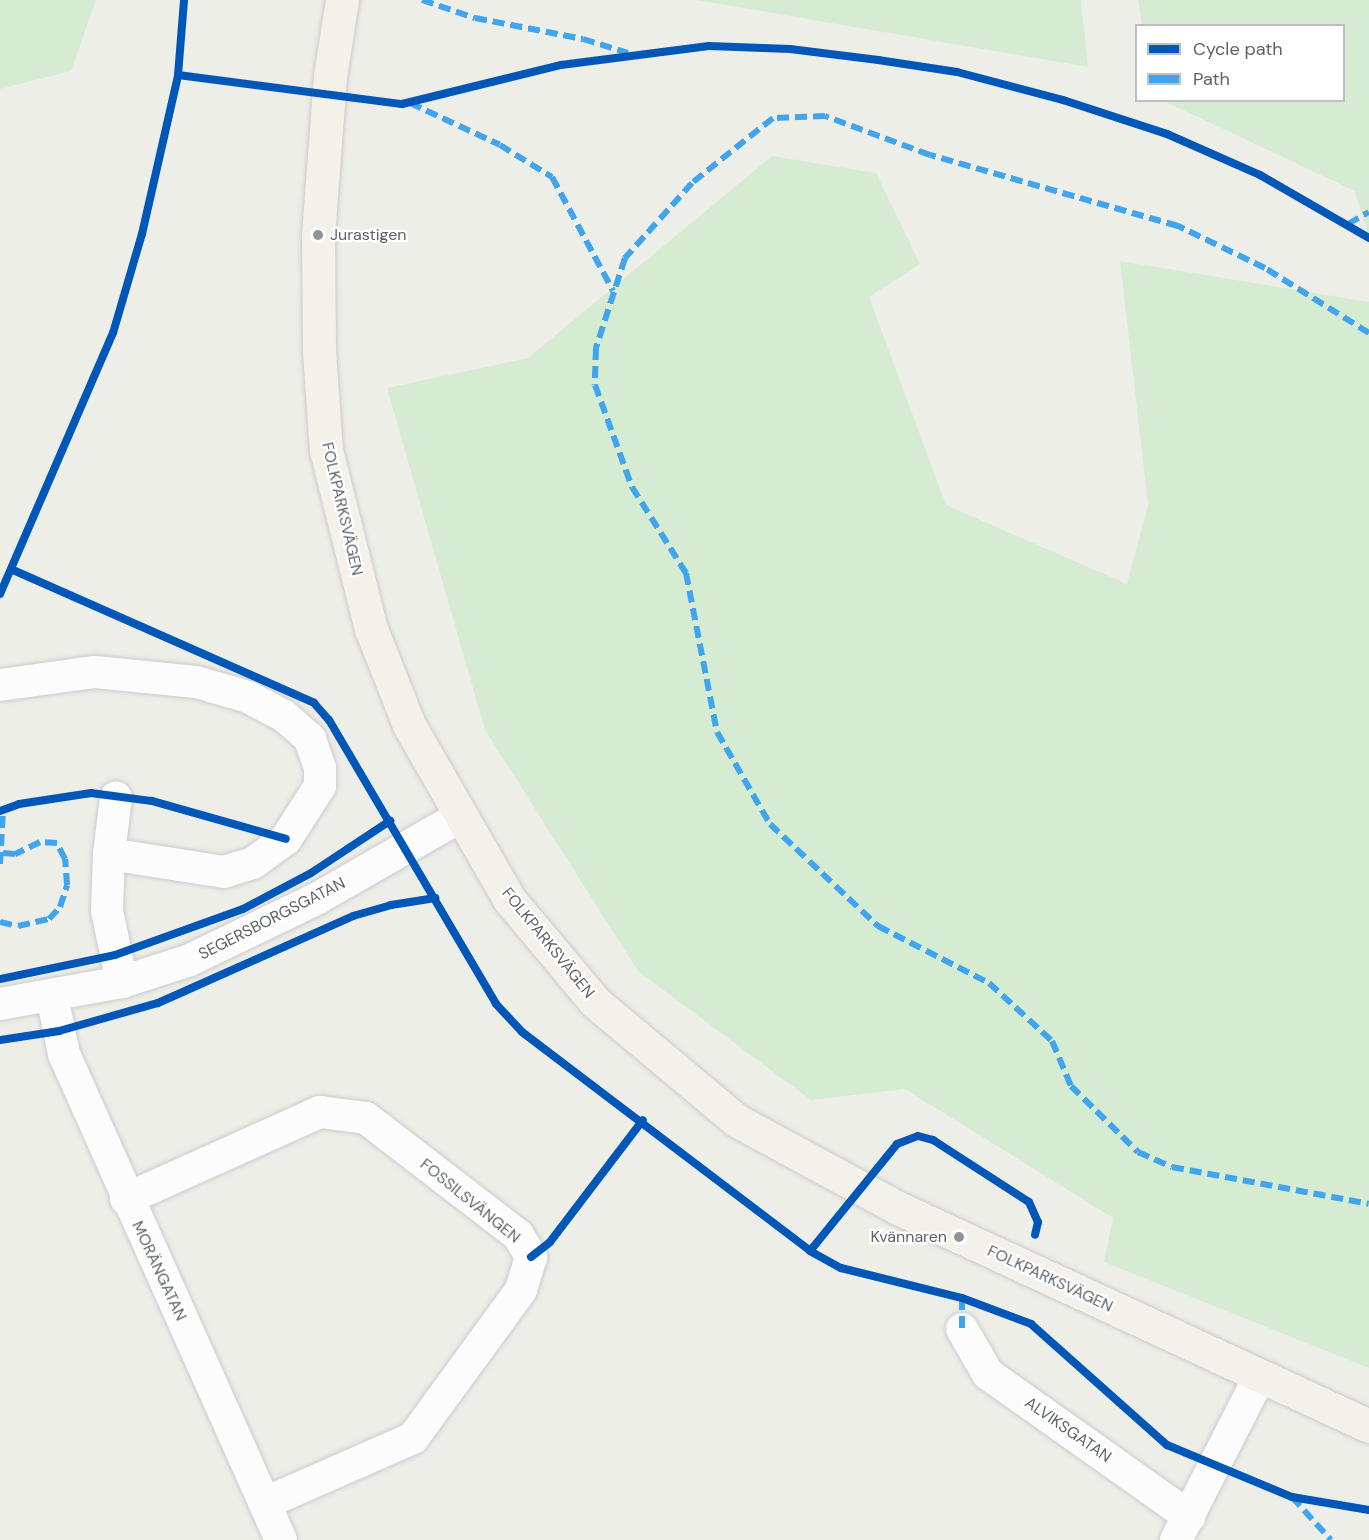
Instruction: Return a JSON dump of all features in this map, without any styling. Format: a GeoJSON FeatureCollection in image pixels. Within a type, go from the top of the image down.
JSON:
{"type":"FeatureCollection","features":[{"type":"Feature","properties":{"kind":"main road","name":"FOLKPARKSVÄGEN"},"geometry":{"type":"LineString","coordinates":[[342,0],[330,76],[318,235],[319,351],[326,450],[371,630],[409,725],[509,898],[566,971],[630,1035],[736,1120],[898,1208],[1369,1426]]}},
{"type":"Feature","properties":{"kind":"street"},"geometry":{"type":"LineString","coordinates":[[0,685],[95,672],[196,682],[248,697],[284,716],[310,739],[320,768],[320,786],[286,839],[254,863],[224,872],[109,854]]}},
{"type":"Feature","properties":{"kind":"street"},"geometry":{"type":"LineString","coordinates":[[116,796],[109,854],[107,911],[122,982]]}},
{"type":"Feature","properties":{"kind":"street","name":"SEGERSBORGSGATAN"},"geometry":{"type":"LineString","coordinates":[[0,1004],[122,982],[190,960],[257,930],[461,816]]}},
{"type":"Feature","properties":{"kind":"street","name":"MORÄNGATAN"},"geometry":{"type":"LineString","coordinates":[[52,996],[64,1054],[126,1199],[281,1540]]}},
{"type":"Feature","properties":{"kind":"street","name":"FOSSILSVÄNGEN"},"geometry":{"type":"LineString","coordinates":[[126,1199],[320,1112],[366,1118],[518,1235],[531,1257],[521,1290],[414,1438],[265,1503]]}},
{"type":"Feature","properties":{"kind":"street","name":"ALVIKSGATAN"},"geometry":{"type":"LineString","coordinates":[[962,1329],[988,1374],[1183,1529],[1260,1376]]}},
{"type":"Feature","properties":{"kind":"green space"},"geometry":{"type":"Polygon","coordinates":[[[0,0],[96,0],[71,71],[0,89],[0,0]]]}},
{"type":"Feature","properties":{"kind":"green space"},"geometry":{"type":"Polygon","coordinates":[[[696,0],[1081,0],[1088,67],[696,0]]]}},
{"type":"Feature","properties":{"kind":"green space"},"geometry":{"type":"Polygon","coordinates":[[[1138,0],[1369,0],[1369,238],[1355,191],[1166,102],[1345,102],[1345,24],[1142,24],[1138,0]]]}},
{"type":"Feature","properties":{"kind":"green space"},"geometry":{"type":"Polygon","coordinates":[[[772,156],[876,173],[920,264],[869,297],[946,505],[1127,584],[1148,505],[1120,261],[1369,302],[1369,1368],[1104,1262],[1113,1218],[905,1089],[811,1100],[638,971],[485,730],[387,388],[528,358],[772,156]]]}},
{"type":"Feature","properties":{"kind":"marked path"},"geometry":{"type":"LineString","coordinates":[[422,0],[475,18],[583,39],[628,53]]}},
{"type":"Feature","properties":{"kind":"marked path"},"geometry":{"type":"LineString","coordinates":[[410,103],[500,145],[552,177],[613,291]]}},
{"type":"Feature","properties":{"kind":"marked path"},"geometry":{"type":"LineString","coordinates":[[1369,333],[1265,268],[1178,226],[930,155],[825,116],[773,118],[692,183],[625,258],[596,348],[595,385],[632,487],[686,573],[717,732],[770,824],[878,926],[989,983],[1052,1041],[1071,1086],[1138,1152],[1172,1167],[1369,1204]]}},
{"type":"Feature","properties":{"kind":"marked path"},"geometry":{"type":"LineString","coordinates":[[1348,224],[1369,212]]}},
{"type":"Feature","properties":{"kind":"marked path"},"geometry":{"type":"LineString","coordinates":[[0,864],[3,810]]}},
{"type":"Feature","properties":{"kind":"marked path"},"geometry":{"type":"LineString","coordinates":[[0,922],[18,926],[49,919],[60,907],[67,885],[65,859],[57,843],[40,842],[15,854],[3,853]]}},
{"type":"Feature","properties":{"kind":"marked path"},"geometry":{"type":"LineString","coordinates":[[962,1298],[962,1329]]}},
{"type":"Feature","properties":{"kind":"marked path"},"geometry":{"type":"LineString","coordinates":[[1292,1497],[1331,1540]]}},
{"type":"Feature","properties":{"kind":"cycle path"},"geometry":{"type":"LineString","coordinates":[[0,594],[113,333],[142,234],[178,75],[184,0]]}},
{"type":"Feature","properties":{"kind":"cycle path"},"geometry":{"type":"LineString","coordinates":[[178,75],[402,104],[561,65],[709,46],[790,49],[878,60],[957,72],[1063,100],[1167,134],[1260,175],[1369,238]]}},
{"type":"Feature","properties":{"kind":"cycle path"},"geometry":{"type":"LineString","coordinates":[[13,570],[314,703],[329,720],[496,1004],[522,1032],[810,1251],[841,1268],[962,1298],[1031,1324],[1167,1445],[1292,1497],[1369,1510]]}},
{"type":"Feature","properties":{"kind":"cycle path"},"geometry":{"type":"LineString","coordinates":[[0,811],[19,804],[91,793],[152,801],[286,839]]}},
{"type":"Feature","properties":{"kind":"cycle path"},"geometry":{"type":"LineString","coordinates":[[0,979],[115,955],[243,909],[311,873],[390,821]]}},
{"type":"Feature","properties":{"kind":"cycle path"},"geometry":{"type":"LineString","coordinates":[[0,1040],[59,1031],[158,1003],[353,916],[391,905],[435,898]]}},
{"type":"Feature","properties":{"kind":"cycle path"},"geometry":{"type":"LineString","coordinates":[[531,1257],[550,1242],[643,1120]]}},
{"type":"Feature","properties":{"kind":"cycle path"},"geometry":{"type":"LineString","coordinates":[[810,1251],[897,1144],[918,1136],[933,1140],[1029,1202],[1038,1222],[1035,1235]]}},
{"type":"Feature","properties":{"kind":"place","name":"Jurastigen"},"geometry":{"type":"Point","coordinates":[318,235]}},
{"type":"Feature","properties":{"kind":"place","name":"Kvännaren"},"geometry":{"type":"Point","coordinates":[959,1237]}}]}
